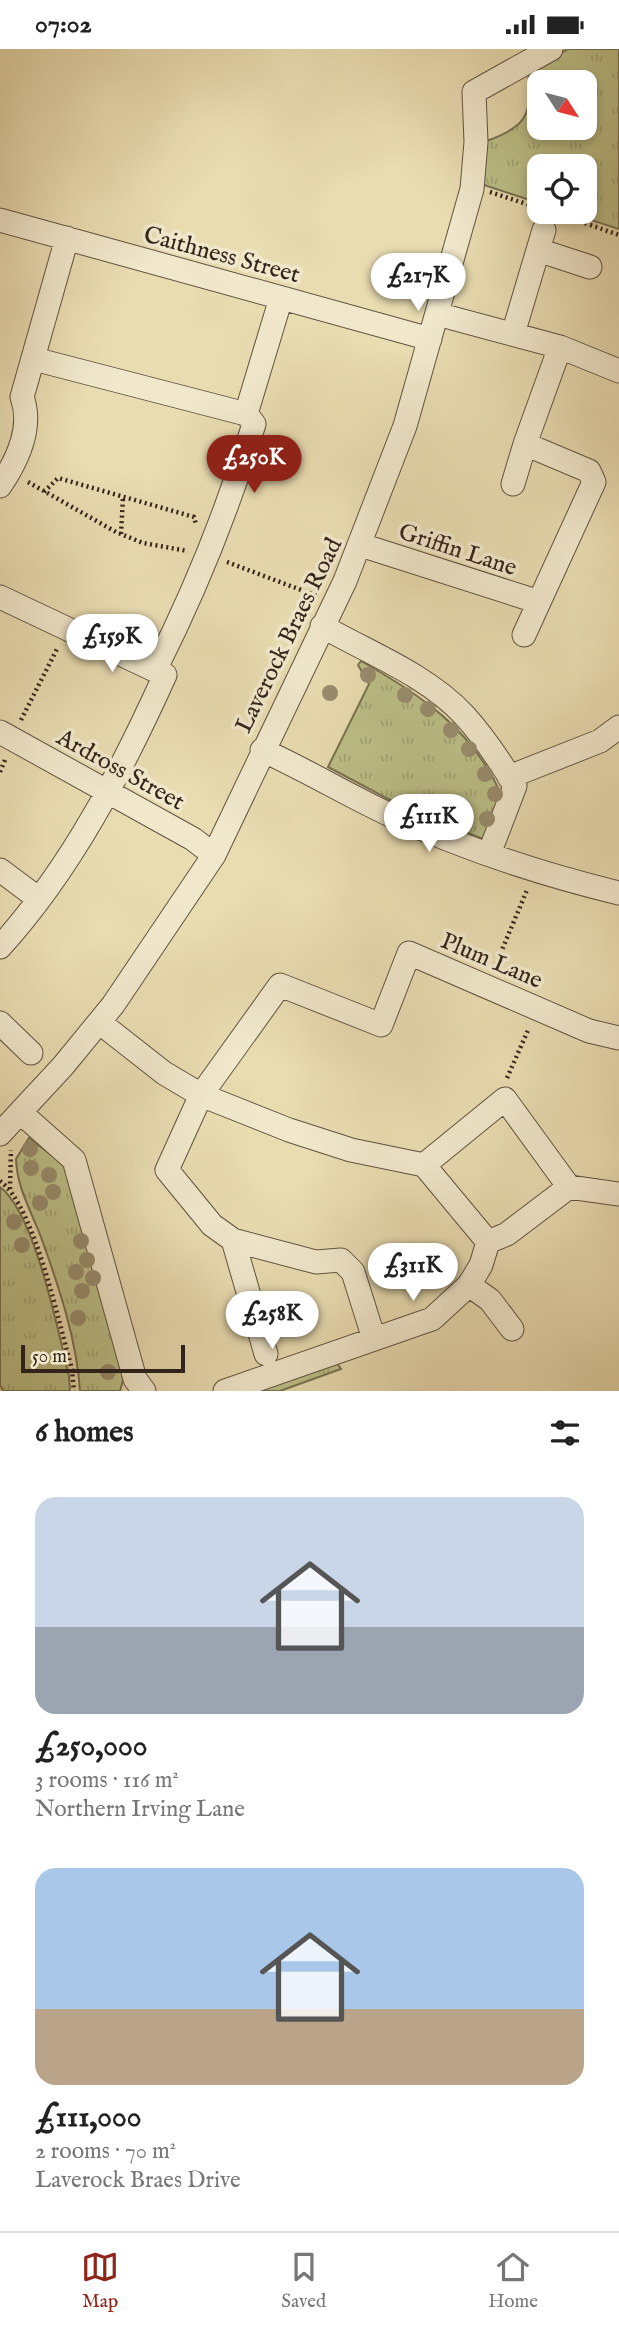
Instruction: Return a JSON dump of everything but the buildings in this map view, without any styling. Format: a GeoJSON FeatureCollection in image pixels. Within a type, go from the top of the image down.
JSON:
{"type":"FeatureCollection","features":[{"type":"Feature","properties":{"kind":"street","name":"Laverock Braes Road"},"geometry":{"type":"LineString","coordinates":[[10,1124],[99,1022],[214,855],[362,545],[405,426],[472,189],[476,142],[474,92],[551,49]]}},
{"type":"Feature","properties":{"kind":"street","name":"Caithness Street"},"geometry":{"type":"LineString","coordinates":[[0,220],[430,339]]}},
{"type":"Feature","properties":{"kind":"street"},"geometry":{"type":"LineString","coordinates":[[513,334],[543,225],[590,267]]}},
{"type":"Feature","properties":{"kind":"street"},"geometry":{"type":"LineString","coordinates":[[5,479],[16,461],[28,412],[22,397],[67,238]]}},
{"type":"Feature","properties":{"kind":"street"},"geometry":{"type":"LineString","coordinates":[[246,414],[281,298]]}},
{"type":"Feature","properties":{"kind":"street"},"geometry":{"type":"LineString","coordinates":[[436,314],[560,347],[619,371]]}},
{"type":"Feature","properties":{"kind":"street"},"geometry":{"type":"LineString","coordinates":[[513,484],[560,347]]}},
{"type":"Feature","properties":{"kind":"street"},"geometry":{"type":"LineString","coordinates":[[34,359],[246,414],[254,424],[208,555],[185,611],[155,670]]}},
{"type":"Feature","properties":{"kind":"street","name":"Griffin Lane"},"geometry":{"type":"LineString","coordinates":[[524,635],[594,482],[589,471],[525,444]]}},
{"type":"Feature","properties":{"kind":"street","name":"Griffin Lane"},"geometry":{"type":"LineString","coordinates":[[362,545],[539,603]]}},
{"type":"Feature","properties":{"kind":"street"},"geometry":{"type":"LineString","coordinates":[[0,597],[165,675],[136,739],[80,839],[39,899],[0,947]]}},
{"type":"Feature","properties":{"kind":"street"},"geometry":{"type":"LineString","coordinates":[[322,626],[424,684],[463,713],[495,752],[514,786],[489,854]]}},
{"type":"Feature","properties":{"kind":"street"},"geometry":{"type":"LineString","coordinates":[[509,777],[600,741],[619,727]]}},
{"type":"Feature","properties":{"kind":"street","name":"Ardross Street"},"geometry":{"type":"LineString","coordinates":[[6,735],[193,839],[214,855]]}},
{"type":"Feature","properties":{"kind":"street"},"geometry":{"type":"LineString","coordinates":[[262,750],[387,813],[489,854],[619,893]]}},
{"type":"Feature","properties":{"kind":"street"},"geometry":{"type":"LineString","coordinates":[[0,870],[39,899]]}},
{"type":"Feature","properties":{"kind":"street","name":"Plum Lane"},"geometry":{"type":"LineString","coordinates":[[201,1095],[280,985],[381,1025],[409,953],[589,1031],[619,1038]]}},
{"type":"Feature","properties":{"kind":"street"},"geometry":{"type":"LineString","coordinates":[[99,1022],[164,1073],[201,1095],[289,1130],[351,1150],[424,1165],[488,1242]]}},
{"type":"Feature","properties":{"kind":"street"},"geometry":{"type":"LineString","coordinates":[[0,1023],[32,1053]]}},
{"type":"Feature","properties":{"kind":"street"},"geometry":{"type":"LineString","coordinates":[[201,1095],[167,1170],[212,1225],[233,1240],[316,1262],[341,1260],[348,1264],[354,1272],[374,1339]]}},
{"type":"Feature","properties":{"kind":"street"},"geometry":{"type":"LineString","coordinates":[[424,1165],[505,1100],[569,1187]]}},
{"type":"Feature","properties":{"kind":"street"},"geometry":{"type":"LineString","coordinates":[[10,1124],[74,1160],[135,1379],[145,1391]]}},
{"type":"Feature","properties":{"kind":"street"},"geometry":{"type":"LineString","coordinates":[[488,1242],[507,1234],[569,1187],[619,1194]]}},
{"type":"Feature","properties":{"kind":"street"},"geometry":{"type":"LineString","coordinates":[[233,1240],[266,1354]]}},
{"type":"Feature","properties":{"kind":"street"},"geometry":{"type":"LineString","coordinates":[[225,1391],[432,1319],[469,1285],[481,1265],[488,1242]]}},
{"type":"Feature","properties":{"kind":"street"},"geometry":{"type":"LineString","coordinates":[[469,1285],[490,1300],[512,1329]]}},
{"type":"Feature","properties":{"kind":"path"},"geometry":{"type":"LineString","coordinates":[[472,189],[543,225],[619,235]]}},
{"type":"Feature","properties":{"kind":"path"},"geometry":{"type":"LineString","coordinates":[[44,492],[58,478],[194,517],[197,529]]}},
{"type":"Feature","properties":{"kind":"path"},"geometry":{"type":"LineString","coordinates":[[5,479],[44,492],[121,534],[144,543],[208,555],[334,603]]}},
{"type":"Feature","properties":{"kind":"path"},"geometry":{"type":"LineString","coordinates":[[121,534],[123,497]]}},
{"type":"Feature","properties":{"kind":"path"},"geometry":{"type":"LineString","coordinates":[[0,772],[6,735],[54,652],[72,630]]}},
{"type":"Feature","properties":{"kind":"path"},"geometry":{"type":"LineString","coordinates":[[487,986],[536,869]]}},
{"type":"Feature","properties":{"kind":"path"},"geometry":{"type":"LineString","coordinates":[[505,1100],[505,1083],[537,1008]]}},
{"type":"Feature","properties":{"kind":"path"},"geometry":{"type":"LineString","coordinates":[[10,1124],[10,1189]]}},
{"type":"Feature","properties":{"kind":"path"},"geometry":{"type":"LineString","coordinates":[[0,1181],[10,1189],[34,1238],[72,1369],[75,1391]]}},
{"type":"Feature","properties":{"kind":"green space"},"geometry":{"type":"Polygon","coordinates":[[[568,49],[619,49],[619,229],[597,222],[597,154],[527,154],[527,199],[481,184],[486,141],[510,131],[527,111],[527,140],[597,140],[597,70],[533,70],[568,49]]]}},
{"type":"Feature","properties":{"kind":"green space"},"geometry":{"type":"Polygon","coordinates":[[[361,661],[404,687],[443,716],[460,732],[489,771],[501,794],[483,839],[425,816],[431,803],[415,795],[407,809],[328,767],[369,684],[358,665],[361,661]]]}},
{"type":"Feature","properties":{"kind":"green space"},"geometry":{"type":"Polygon","coordinates":[[[29,1138],[66,1166],[124,1377],[120,1391],[80,1391],[66,1314],[19,1180],[16,1159],[29,1138]]]}},
{"type":"Feature","properties":{"kind":"green space"},"geometry":{"type":"Polygon","coordinates":[[[0,1187],[13,1201],[24,1221],[44,1275],[69,1376],[70,1391],[3,1391],[0,1385],[0,1187]]]}},
{"type":"Feature","properties":{"kind":"green space"},"geometry":{"type":"Polygon","coordinates":[[[337,1363],[341,1369],[280,1391],[254,1391],[337,1363]]]}}]}
